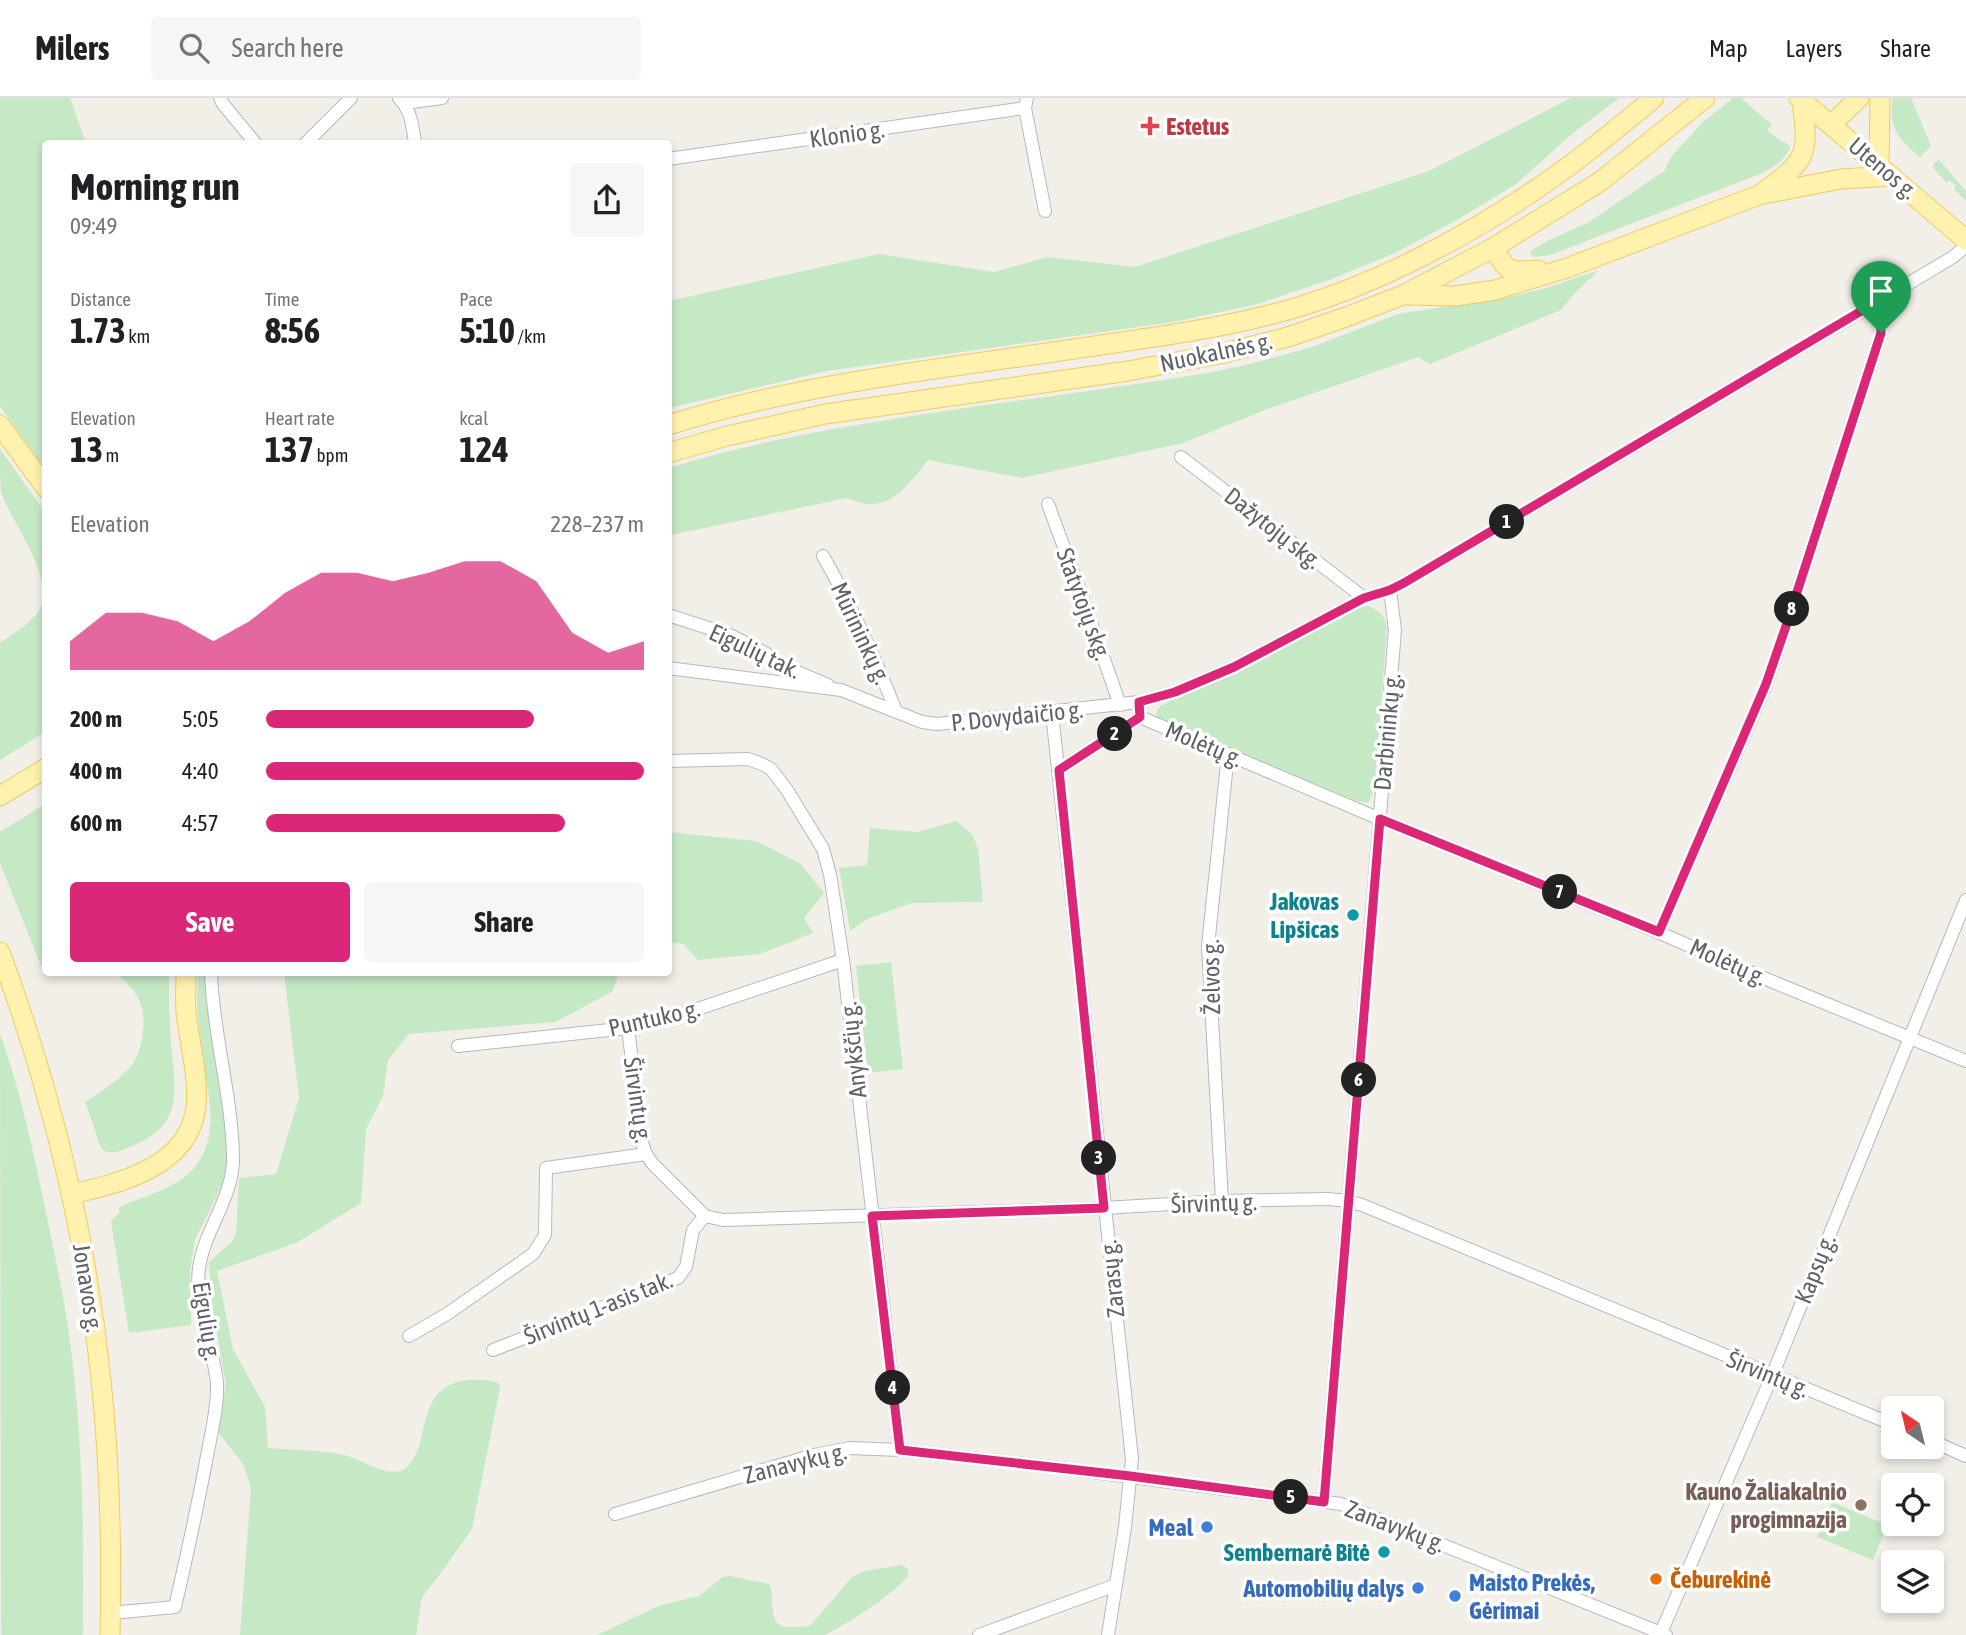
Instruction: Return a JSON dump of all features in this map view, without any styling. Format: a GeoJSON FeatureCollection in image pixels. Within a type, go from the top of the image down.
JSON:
{"type":"FeatureCollection","features":[{"type":"Feature","properties":{"kind":"main road","name":"Nuokalnės g."},"geometry":{"type":"LineString","coordinates":[[672,424],[829,386],[1175,334],[1269,315],[1336,294],[1422,257],[1507,208],[1562,171],[1654,98]]}},
{"type":"Feature","properties":{"kind":"main road","name":"Nuokalnės g."},"geometry":{"type":"LineString","coordinates":[[672,452],[727,436],[825,414],[1128,371],[1220,354],[1300,333],[1403,295],[1493,248],[1601,181],[1705,98]]}},
{"type":"Feature","properties":{"kind":"main road"},"geometry":{"type":"LineString","coordinates":[[1831,125],[1858,98]]}},
{"type":"Feature","properties":{"kind":"main road"},"geometry":{"type":"LineString","coordinates":[[1403,295],[1455,296],[1495,290],[1567,268],[1759,195],[1885,170],[1880,98]]}},
{"type":"Feature","properties":{"kind":"main road"},"geometry":{"type":"LineString","coordinates":[[1759,195],[1784,177],[1799,162],[1805,149],[1805,123],[1800,99]]}},
{"type":"Feature","properties":{"kind":"main road","name":"Utenos g."},"geometry":{"type":"LineString","coordinates":[[1800,99],[1966,240]]}},
{"type":"Feature","properties":{"kind":"main road"},"geometry":{"type":"LineString","coordinates":[[1493,248],[1504,265],[1513,272],[1567,268]]}},
{"type":"Feature","properties":{"kind":"main road"},"geometry":{"type":"LineString","coordinates":[[0,425],[42,483]]}},
{"type":"Feature","properties":{"kind":"main road"},"geometry":{"type":"LineString","coordinates":[[8,791],[42,770]]}},
{"type":"Feature","properties":{"kind":"main road","name":"Jonavos g."},"geometry":{"type":"LineString","coordinates":[[0,952],[45,1088],[72,1194],[90,1297],[103,1402],[108,1482],[110,1635]]}},
{"type":"Feature","properties":{"kind":"main road"},"geometry":{"type":"LineString","coordinates":[[72,1194],[107,1186],[145,1171],[177,1149],[187,1134],[196,1106],[186,1010],[186,976]]}},
{"type":"Feature","properties":{"kind":"street"},"geometry":{"type":"LineString","coordinates":[[220,98],[253,140]]}},
{"type":"Feature","properties":{"kind":"street"},"geometry":{"type":"LineString","coordinates":[[308,140],[351,98]]}},
{"type":"Feature","properties":{"kind":"street"},"geometry":{"type":"LineString","coordinates":[[415,140],[413,127],[402,101],[442,98]]}},
{"type":"Feature","properties":{"kind":"street"},"geometry":{"type":"LineString","coordinates":[[1026,103],[1045,211]]}},
{"type":"Feature","properties":{"kind":"street","name":"Klonio g."},"geometry":{"type":"LineString","coordinates":[[672,158],[1026,103]]}},
{"type":"Feature","properties":{"kind":"street","name":"P. Dovydaičio g."},"geometry":{"type":"LineString","coordinates":[[672,669],[841,690],[922,722],[937,724],[1120,705],[1175,692],[1234,667],[1364,598],[1390,590],[1953,257],[1966,246]]}},
{"type":"Feature","properties":{"kind":"street"},"geometry":{"type":"LineString","coordinates":[[1659,932],[1766,684],[1786,626],[1881,333],[1880,321],[1873,304]]}},
{"type":"Feature","properties":{"kind":"street","name":"Dažytojų skg."},"geometry":{"type":"LineString","coordinates":[[1181,457],[1364,598]]}},
{"type":"Feature","properties":{"kind":"street","name":"Statytojų skg."},"geometry":{"type":"LineString","coordinates":[[1048,505],[1120,705]]}},
{"type":"Feature","properties":{"kind":"street","name":"Mūrininkų g."},"geometry":{"type":"LineString","coordinates":[[823,556],[869,642],[896,711]]}},
{"type":"Feature","properties":{"kind":"street","name":"Darbininkų g."},"geometry":{"type":"LineString","coordinates":[[1324,1502],[1395,630],[1390,590]]}},
{"type":"Feature","properties":{"kind":"street","name":"Eigulių tak."},"geometry":{"type":"LineString","coordinates":[[672,616],[730,635],[768,654],[782,666],[841,690]]}},
{"type":"Feature","properties":{"kind":"street","name":"Molėtų g."},"geometry":{"type":"LineString","coordinates":[[1139,702],[1140,717]]}},
{"type":"Feature","properties":{"kind":"street","name":"Zarasų g."},"geometry":{"type":"LineString","coordinates":[[1052,713],[1132,1459],[1125,1527],[1108,1635]]}},
{"type":"Feature","properties":{"kind":"street","name":"Molėtų g."},"geometry":{"type":"LineString","coordinates":[[1140,717],[1380,819],[1966,1060]]}},
{"type":"Feature","properties":{"kind":"street","name":"Molėtų g."},"geometry":{"type":"LineString","coordinates":[[1059,770],[1140,717]]}},
{"type":"Feature","properties":{"kind":"street","name":"Želvos g."},"geometry":{"type":"LineString","coordinates":[[1222,1201],[1208,946],[1228,754]]}},
{"type":"Feature","properties":{"kind":"street","name":"Anykščių g."},"geometry":{"type":"LineString","coordinates":[[672,761],[748,759],[771,769],[823,849],[830,874],[843,960],[900,1450]]}},
{"type":"Feature","properties":{"kind":"street","name":"Kapsų g."},"geometry":{"type":"LineString","coordinates":[[1663,1634],[1772,1376],[1966,900]]}},
{"type":"Feature","properties":{"kind":"street","name":"Puntuko g."},"geometry":{"type":"LineString","coordinates":[[458,1046],[628,1028],[685,1014],[843,960]]}},
{"type":"Feature","properties":{"kind":"street","name":"Eigulių g."},"geometry":{"type":"LineString","coordinates":[[111,1613],[176,1607],[216,1404],[217,1382],[199,1290],[199,1267],[231,1179],[233,1161],[229,1112],[211,995],[211,976]]}},
{"type":"Feature","properties":{"kind":"street","name":"Širvintų g."},"geometry":{"type":"LineString","coordinates":[[628,1028],[642,1143],[646,1154],[705,1216],[723,1220],[1104,1208],[1222,1201],[1348,1201],[1881,1420]]}},
{"type":"Feature","properties":{"kind":"street"},"geometry":{"type":"LineString","coordinates":[[409,1336],[447,1314],[533,1254],[545,1235],[545,1168],[646,1154]]}},
{"type":"Feature","properties":{"kind":"street","name":"Širvintų 1-asis tak."},"geometry":{"type":"LineString","coordinates":[[493,1350],[678,1278],[686,1268],[692,1230],[705,1216]]}},
{"type":"Feature","properties":{"kind":"street"},"geometry":{"type":"LineString","coordinates":[[1944,1446],[1966,1456]]}},
{"type":"Feature","properties":{"kind":"street","name":"Zanavykų g."},"geometry":{"type":"LineString","coordinates":[[615,1514],[832,1450],[850,1448],[900,1450],[1130,1476],[1341,1504],[1663,1634]]}},
{"type":"Feature","properties":{"kind":"street"},"geometry":{"type":"LineString","coordinates":[[979,1635],[1116,1585]]}},
{"type":"Feature","properties":{"kind":"green space"},"geometry":{"type":"Polygon","coordinates":[[[0,98],[70,98],[85,140],[42,140],[42,465],[0,406],[0,98]]]}},
{"type":"Feature","properties":{"kind":"green space"},"geometry":{"type":"Polygon","coordinates":[[[1571,98],[1619,98],[1572,134],[1516,184],[1460,218],[1395,253],[1329,280],[1254,305],[1173,322],[827,371],[672,407],[672,300],[879,254],[994,272],[1048,257],[1135,267],[1429,171],[1571,98]]]}},
{"type":"Feature","properties":{"kind":"green space"},"geometry":{"type":"Polygon","coordinates":[[[1733,98],[1741,98],[1772,125],[1767,130],[1789,145],[1790,149],[1781,161],[1765,172],[1550,255],[1531,255],[1531,251],[1589,222],[1664,171],[1671,157],[1703,122],[1733,98]]]}},
{"type":"Feature","properties":{"kind":"green space"},"geometry":{"type":"Polygon","coordinates":[[[1893,98],[1911,98],[1931,146],[1920,157],[1896,132],[1892,117],[1893,98]]]}},
{"type":"Feature","properties":{"kind":"green space"},"geometry":{"type":"Polygon","coordinates":[[[1939,160],[1966,191],[1966,201],[1954,189],[1956,185],[1949,180],[1947,183],[1933,168],[1934,163],[1939,160]]]}},
{"type":"Feature","properties":{"kind":"green space"},"geometry":{"type":"Polygon","coordinates":[[[1599,270],[1561,310],[1430,364],[1418,357],[1265,410],[1183,443],[1022,478],[928,460],[903,489],[884,502],[861,503],[847,498],[672,535],[672,467],[705,457],[853,426],[1208,373],[1309,348],[1398,314],[1543,289],[1599,270]]]}},
{"type":"Feature","properties":{"kind":"green space"},"geometry":{"type":"Polygon","coordinates":[[[0,449],[42,508],[42,584],[31,552],[1,492],[0,449]]]}},
{"type":"Feature","properties":{"kind":"green space"},"geometry":{"type":"Polygon","coordinates":[[[42,602],[42,734],[0,760],[0,643],[38,612],[42,602]]]}},
{"type":"Feature","properties":{"kind":"green space"},"geometry":{"type":"Polygon","coordinates":[[[1368,606],[1382,614],[1387,629],[1374,791],[1368,803],[1357,801],[1159,721],[1156,714],[1160,706],[1251,664],[1355,608],[1368,606]]]}},
{"type":"Feature","properties":{"kind":"green space"},"geometry":{"type":"Polygon","coordinates":[[[42,806],[42,968],[0,863],[0,832],[42,806]]]}},
{"type":"Feature","properties":{"kind":"green space"},"geometry":{"type":"Polygon","coordinates":[[[956,821],[972,834],[978,849],[983,902],[912,903],[867,919],[850,931],[839,868],[867,865],[870,828],[918,832],[956,821]]]}},
{"type":"Feature","properties":{"kind":"green space"},"geometry":{"type":"Polygon","coordinates":[[[672,832],[756,841],[801,864],[824,893],[804,918],[813,933],[760,954],[698,960],[683,944],[672,942],[672,832]]]}},
{"type":"Feature","properties":{"kind":"green space"},"geometry":{"type":"Polygon","coordinates":[[[891,962],[903,1069],[868,1073],[856,966],[891,962]]]}},
{"type":"Feature","properties":{"kind":"green space"},"geometry":{"type":"Polygon","coordinates":[[[118,976],[169,976],[174,1094],[167,1120],[158,1131],[125,1149],[111,1153],[106,1152],[100,1145],[85,1102],[116,1081],[132,1065],[139,1051],[143,1025],[142,1009],[138,998],[118,976]]]}},
{"type":"Feature","properties":{"kind":"green space"},"geometry":{"type":"Polygon","coordinates":[[[198,976],[205,976],[206,1000],[229,1157],[225,1179],[195,1240],[190,1270],[191,1325],[129,1333],[111,1222],[120,1211],[118,1208],[168,1187],[186,1176],[203,1155],[208,1141],[209,1098],[198,1024],[198,976]]]}},
{"type":"Feature","properties":{"kind":"green space"},"geometry":{"type":"Polygon","coordinates":[[[284,976],[618,976],[612,992],[555,1022],[409,1034],[388,1060],[383,1096],[366,1129],[361,1203],[298,1242],[217,1271],[233,1349],[265,1407],[268,1448],[336,1453],[390,1472],[405,1469],[415,1456],[427,1415],[438,1394],[454,1383],[474,1380],[497,1382],[500,1388],[472,1529],[422,1597],[416,1635],[240,1635],[251,1488],[243,1464],[218,1432],[226,1384],[213,1315],[209,1262],[232,1242],[236,1234],[239,1178],[276,1174],[299,1098],[284,976]]]}},
{"type":"Feature","properties":{"kind":"green space"},"geometry":{"type":"Polygon","coordinates":[[[0,1034],[30,1139],[69,1331],[80,1456],[83,1635],[1,1635],[0,1034]]]}},
{"type":"Feature","properties":{"kind":"green space"},"geometry":{"type":"Polygon","coordinates":[[[1832,1502],[1881,1522],[1883,1536],[1873,1560],[1817,1537],[1832,1502]]]}},
{"type":"Feature","properties":{"kind":"green space"},"geometry":{"type":"Polygon","coordinates":[[[902,1565],[908,1569],[908,1577],[868,1609],[825,1635],[597,1635],[661,1605],[699,1596],[723,1577],[730,1576],[769,1584],[775,1618],[781,1626],[810,1626],[852,1577],[864,1571],[902,1565]]]}},
{"type":"Feature","properties":{"kind":"place","name":"Estetus"},"geometry":{"type":"Point","coordinates":[1150,126]}},
{"type":"Feature","properties":{"kind":"place","name":"Jakovas Lipšicas"},"geometry":{"type":"Point","coordinates":[1353,915]}},
{"type":"Feature","properties":{"kind":"place","name":"Kauno Žaliakalnio progimnazija"},"geometry":{"type":"Point","coordinates":[1861,1505]}},
{"type":"Feature","properties":{"kind":"place","name":"Meal"},"geometry":{"type":"Point","coordinates":[1207,1527]}},
{"type":"Feature","properties":{"kind":"place","name":"Sembernarė Bitė"},"geometry":{"type":"Point","coordinates":[1384,1552]}},
{"type":"Feature","properties":{"kind":"place","name":"Čeburekinė"},"geometry":{"type":"Point","coordinates":[1656,1579]}},
{"type":"Feature","properties":{"kind":"place","name":"Automobilių dalys"},"geometry":{"type":"Point","coordinates":[1418,1588]}},
{"type":"Feature","properties":{"kind":"place","name":"Maisto Prekės, Gėrimai"},"geometry":{"type":"Point","coordinates":[1455,1596]}},
{"type":"Feature","properties":{"kind":"route"},"geometry":{"type":"LineString","coordinates":[[1873,304],[1880,321],[1881,333],[1766,684],[1659,932],[1380,819],[1324,1502],[1130,1476],[900,1450],[872,1216],[1104,1208],[1059,770],[1140,717],[1139,702],[1175,692],[1234,667],[1364,598],[1404,583],[1873,304]]}}]}
